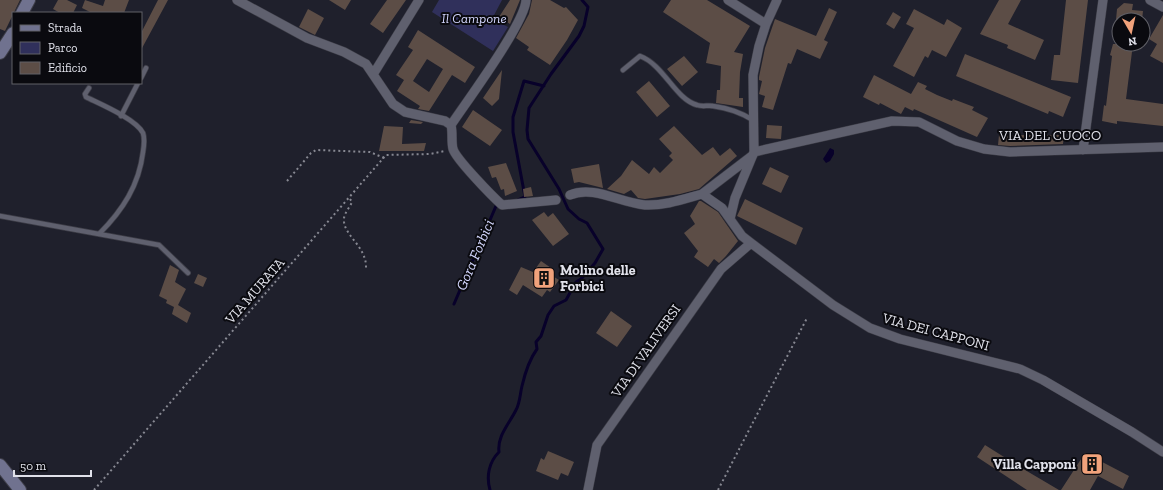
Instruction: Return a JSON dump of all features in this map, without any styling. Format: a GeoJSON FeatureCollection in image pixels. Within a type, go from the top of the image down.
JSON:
{"type":"FeatureCollection","features":[{"type":"Feature","properties":{"kind":"street"},"geometry":{"type":"LineString","coordinates":[[22,12],[28,0]]}},
{"type":"Feature","properties":{"kind":"street"},"geometry":{"type":"LineString","coordinates":[[237,0],[307,38],[366,64],[398,108],[417,116],[445,121],[451,125],[453,133],[453,150],[460,161],[502,205],[556,200]]}},
{"type":"Feature","properties":{"kind":"street"},"geometry":{"type":"LineString","coordinates":[[374,73],[419,0]]}},
{"type":"Feature","properties":{"kind":"street"},"geometry":{"type":"LineString","coordinates":[[451,125],[499,53],[524,11],[526,0]]}},
{"type":"Feature","properties":{"kind":"street"},"geometry":{"type":"LineString","coordinates":[[728,0],[766,24]]}},
{"type":"Feature","properties":{"kind":"street"},"geometry":{"type":"LineString","coordinates":[[730,219],[735,198],[753,154],[754,75],[759,46],[766,24],[777,0]]}},
{"type":"Feature","properties":{"kind":"street"},"geometry":{"type":"LineString","coordinates":[[1083,150],[1103,0]]}},
{"type":"Feature","properties":{"kind":"street"},"geometry":{"type":"LineString","coordinates":[[1150,0],[1163,7]]}},
{"type":"Feature","properties":{"kind":"street"},"geometry":{"type":"LineString","coordinates":[[0,53],[12,35]]}},
{"type":"Feature","properties":{"kind":"street","name":"VIA DEL CUOCO"},"geometry":{"type":"LineString","coordinates":[[753,154],[892,121],[919,122],[957,140],[984,149],[1010,152],[1163,147]]}},
{"type":"Feature","properties":{"kind":"street"},"geometry":{"type":"LineString","coordinates":[[570,195],[579,191],[595,193],[646,205],[676,202],[702,194],[753,154]]}},
{"type":"Feature","properties":{"kind":"street","name":"VIA DEI CAPPONI"},"geometry":{"type":"LineString","coordinates":[[702,194],[722,208],[742,236],[751,244],[833,305],[870,328],[900,339],[1020,369],[1043,380],[1132,432],[1163,452]]}},
{"type":"Feature","properties":{"kind":"street","name":"VIA DI VALIVERSI"},"geometry":{"type":"LineString","coordinates":[[588,490],[597,445],[721,269],[751,244]]}},
{"type":"Feature","properties":{"kind":"street"},"geometry":{"type":"LineString","coordinates":[[0,465],[20,490]]}},
{"type":"Feature","properties":{"kind":"lane"},"geometry":{"type":"LineString","coordinates":[[624,70],[640,56],[650,60],[684,97],[698,105],[737,110],[753,120]]}},
{"type":"Feature","properties":{"kind":"lane"},"geometry":{"type":"LineString","coordinates":[[142,76],[146,68]]}},
{"type":"Feature","properties":{"kind":"lane"},"geometry":{"type":"LineString","coordinates":[[121,116],[137,84]]}},
{"type":"Feature","properties":{"kind":"lane"},"geometry":{"type":"LineString","coordinates":[[89,88],[85,94],[86,97],[136,126],[143,133],[144,143],[138,178],[119,213],[99,234]]}},
{"type":"Feature","properties":{"kind":"lane"},"geometry":{"type":"LineString","coordinates":[[0,216],[159,245],[188,273]]}},
{"type":"Feature","properties":{"kind":"path"},"geometry":{"type":"LineString","coordinates":[[287,181],[316,150],[370,152],[384,158],[386,156],[430,154],[453,150]]}},
{"type":"Feature","properties":{"kind":"path","name":"VIA MURATA"},"geometry":{"type":"LineString","coordinates":[[94,490],[350,199],[384,158]]}},
{"type":"Feature","properties":{"kind":"path"},"geometry":{"type":"LineString","coordinates":[[350,199],[352,204],[344,220],[345,228],[364,254],[366,268]]}},
{"type":"Feature","properties":{"kind":"path"},"geometry":{"type":"LineString","coordinates":[[718,490],[807,318]]}},
{"type":"Feature","properties":{"kind":"green space","name":"Il Campone"},"geometry":{"type":"Polygon","coordinates":[[[439,0],[502,0],[492,19],[508,27],[493,51],[432,12],[439,0]]]}},
{"type":"Feature","properties":{"kind":"shaded area"},"geometry":{"type":"Polygon","coordinates":[[[830,148],[834,150],[834,154],[830,161],[826,163],[823,159],[830,148]]]}},
{"type":"Feature","properties":{"kind":"building"},"geometry":{"type":"Polygon","coordinates":[[[0,0],[20,0],[14,12],[12,12],[12,17],[5,31],[0,29],[0,0]]]}},
{"type":"Feature","properties":{"kind":"building"},"geometry":{"type":"Polygon","coordinates":[[[58,0],[67,0],[77,5],[74,12],[58,12],[53,9],[58,0]]]}},
{"type":"Feature","properties":{"kind":"building"},"geometry":{"type":"Polygon","coordinates":[[[85,0],[103,6],[105,0],[129,0],[124,12],[90,12],[82,8],[85,0]]]}},
{"type":"Feature","properties":{"kind":"building"},"geometry":{"type":"Polygon","coordinates":[[[158,0],[168,0],[142,48],[142,31],[158,0]]]}},
{"type":"Feature","properties":{"kind":"building"},"geometry":{"type":"Polygon","coordinates":[[[329,0],[351,0],[345,10],[329,0]]]}},
{"type":"Feature","properties":{"kind":"building"},"geometry":{"type":"Polygon","coordinates":[[[387,0],[406,0],[383,33],[370,24],[387,0]]]}},
{"type":"Feature","properties":{"kind":"building"},"geometry":{"type":"Polygon","coordinates":[[[510,0],[520,0],[510,24],[499,17],[510,0]]]}},
{"type":"Feature","properties":{"kind":"building"},"geometry":{"type":"Polygon","coordinates":[[[532,0],[550,0],[564,8],[566,7],[578,20],[567,40],[550,65],[527,50],[529,47],[516,38],[529,14],[532,0]]]}},
{"type":"Feature","properties":{"kind":"building"},"geometry":{"type":"Polygon","coordinates":[[[671,0],[707,0],[750,26],[734,52],[743,54],[740,72],[739,98],[743,98],[743,107],[716,103],[717,90],[720,90],[721,66],[706,63],[710,43],[663,12],[671,0]]]}},
{"type":"Feature","properties":{"kind":"building"},"geometry":{"type":"Polygon","coordinates":[[[999,0],[1021,0],[1008,24],[1044,40],[1035,60],[1007,48],[1008,45],[980,34],[999,0]]]}},
{"type":"Feature","properties":{"kind":"building"},"geometry":{"type":"Polygon","coordinates":[[[1066,0],[1088,0],[1078,83],[1051,80],[1054,55],[1060,55],[1066,0]]]}},
{"type":"Feature","properties":{"kind":"building"},"geometry":{"type":"Polygon","coordinates":[[[1124,3],[1133,4],[1132,10],[1143,11],[1117,12],[1117,9],[1124,3]]]}},
{"type":"Feature","properties":{"kind":"building"},"geometry":{"type":"Polygon","coordinates":[[[829,8],[837,12],[824,40],[828,42],[820,59],[797,49],[791,64],[788,63],[773,110],[762,107],[765,96],[759,94],[762,81],[759,80],[759,77],[765,48],[775,19],[816,36],[829,8]]]}},
{"type":"Feature","properties":{"kind":"building"},"geometry":{"type":"Polygon","coordinates":[[[308,9],[324,18],[315,35],[299,27],[308,9]]]}},
{"type":"Feature","properties":{"kind":"building"},"geometry":{"type":"Polygon","coordinates":[[[914,9],[944,25],[947,19],[962,28],[946,57],[932,50],[928,58],[925,56],[914,77],[893,66],[914,28],[906,24],[914,9]]]}},
{"type":"Feature","properties":{"kind":"building"},"geometry":{"type":"Polygon","coordinates":[[[893,12],[901,17],[894,29],[886,24],[893,12]]]}},
{"type":"Feature","properties":{"kind":"building"},"geometry":{"type":"Polygon","coordinates":[[[1163,15],[1163,63],[1150,56],[1157,44],[1151,40],[1151,36],[1163,15]]]}},
{"type":"Feature","properties":{"kind":"building"},"geometry":{"type":"Polygon","coordinates":[[[418,30],[475,67],[465,83],[452,75],[429,111],[418,109],[420,106],[397,91],[404,80],[396,75],[413,50],[408,47],[418,30]],[[427,59],[413,81],[429,92],[443,69],[427,59]]]}},
{"type":"Feature","properties":{"kind":"building"},"geometry":{"type":"Polygon","coordinates":[[[1111,51],[1132,52],[1126,99],[1163,104],[1163,126],[1117,121],[1117,124],[1102,121],[1104,105],[1106,106],[1112,56],[1110,55],[1111,51]]]}},
{"type":"Feature","properties":{"kind":"building"},"geometry":{"type":"Polygon","coordinates":[[[965,54],[1071,97],[1063,117],[1049,111],[1048,114],[956,76],[965,54]]]}},
{"type":"Feature","properties":{"kind":"building"},"geometry":{"type":"Polygon","coordinates":[[[684,56],[698,72],[682,86],[667,69],[684,56]]]}},
{"type":"Feature","properties":{"kind":"building"},"geometry":{"type":"Polygon","coordinates":[[[502,70],[499,99],[492,106],[483,98],[502,70]]]}},
{"type":"Feature","properties":{"kind":"building"},"geometry":{"type":"Polygon","coordinates":[[[874,75],[911,94],[918,82],[927,86],[925,89],[937,95],[974,107],[972,110],[988,118],[977,137],[914,109],[913,111],[905,107],[901,114],[880,103],[879,105],[863,97],[874,75]]]}},
{"type":"Feature","properties":{"kind":"building"},"geometry":{"type":"Polygon","coordinates":[[[649,81],[670,106],[657,117],[636,92],[649,81]]]}},
{"type":"Feature","properties":{"kind":"building"},"geometry":{"type":"Polygon","coordinates":[[[473,110],[502,130],[490,146],[462,127],[473,110]]]}},
{"type":"Feature","properties":{"kind":"building"},"geometry":{"type":"Polygon","coordinates":[[[411,120],[423,122],[421,124],[409,123],[411,120]]]}},
{"type":"Feature","properties":{"kind":"building"},"geometry":{"type":"Polygon","coordinates":[[[767,125],[782,126],[781,139],[766,138],[767,125]]]}},
{"type":"Feature","properties":{"kind":"building"},"geometry":{"type":"Polygon","coordinates":[[[384,126],[403,127],[402,144],[426,143],[424,151],[379,151],[384,126]]]}},
{"type":"Feature","properties":{"kind":"building"},"geometry":{"type":"Polygon","coordinates":[[[674,126],[702,155],[713,147],[720,156],[730,148],[737,156],[699,189],[680,194],[645,199],[638,198],[631,190],[624,194],[607,189],[621,176],[632,160],[649,174],[654,167],[660,173],[673,160],[669,156],[672,153],[659,139],[674,126]]]}},
{"type":"Feature","properties":{"kind":"building"},"geometry":{"type":"Polygon","coordinates":[[[999,135],[1064,135],[1063,144],[1010,146],[998,145],[999,135]]]}},
{"type":"Feature","properties":{"kind":"building"},"geometry":{"type":"Polygon","coordinates":[[[506,163],[517,191],[505,196],[504,189],[501,190],[496,177],[492,178],[488,167],[506,163]]]}},
{"type":"Feature","properties":{"kind":"building"},"geometry":{"type":"Polygon","coordinates":[[[599,164],[603,188],[579,182],[574,183],[571,169],[599,164]]]}},
{"type":"Feature","properties":{"kind":"building"},"geometry":{"type":"Polygon","coordinates":[[[770,167],[789,176],[781,193],[762,184],[770,167]]]}},
{"type":"Feature","properties":{"kind":"building"},"geometry":{"type":"Polygon","coordinates":[[[531,187],[533,196],[524,197],[523,189],[531,187]]]}},
{"type":"Feature","properties":{"kind":"building"},"geometry":{"type":"Polygon","coordinates":[[[745,199],[803,228],[796,245],[737,216],[745,199]]]}},
{"type":"Feature","properties":{"kind":"building"},"geometry":{"type":"Polygon","coordinates":[[[699,201],[718,212],[738,241],[719,263],[714,259],[708,267],[694,257],[698,251],[684,233],[695,224],[690,216],[699,201]]]}},
{"type":"Feature","properties":{"kind":"building"},"geometry":{"type":"Polygon","coordinates":[[[544,212],[548,217],[553,213],[569,234],[553,246],[532,220],[544,212]]]}},
{"type":"Feature","properties":{"kind":"building","name":"Molino delle Forbici"},"geometry":{"type":"Polygon","coordinates":[[[541,261],[554,270],[551,275],[559,280],[550,292],[547,290],[542,297],[523,285],[517,295],[509,290],[521,267],[533,272],[541,261]]]}},
{"type":"Feature","properties":{"kind":"building"},"geometry":{"type":"Polygon","coordinates":[[[170,265],[179,270],[175,282],[186,289],[178,305],[191,313],[187,323],[172,314],[174,307],[166,303],[167,300],[159,296],[170,265]]]}},
{"type":"Feature","properties":{"kind":"building"},"geometry":{"type":"Polygon","coordinates":[[[198,274],[207,278],[203,287],[194,283],[198,274]]]}},
{"type":"Feature","properties":{"kind":"building"},"geometry":{"type":"Polygon","coordinates":[[[611,311],[632,326],[617,347],[596,333],[611,311]]]}},
{"type":"Feature","properties":{"kind":"building"},"geometry":{"type":"Polygon","coordinates":[[[985,445],[1059,490],[1027,490],[977,457],[985,445]]]}},
{"type":"Feature","properties":{"kind":"building"},"geometry":{"type":"Polygon","coordinates":[[[548,451],[574,462],[568,476],[561,473],[558,480],[536,471],[541,458],[544,460],[548,451]]]}},
{"type":"Feature","properties":{"kind":"building","name":"Villa Capponi"},"geometry":{"type":"Polygon","coordinates":[[[1085,453],[1129,476],[1123,489],[1098,476],[1090,490],[1061,490],[1085,453]]]}},
{"type":"Feature","properties":{"kind":"waterway"},"geometry":{"type":"LineString","coordinates":[[490,490],[488,480],[489,470],[493,460],[499,452],[500,441],[504,430],[517,407],[526,371],[537,349],[536,342],[541,336],[548,315],[554,306],[566,300],[576,282],[581,279],[595,263],[603,249],[587,223],[579,219],[568,209],[559,189],[528,139],[527,130],[529,108],[551,74],[579,36],[584,26],[588,7],[582,0]]}},
{"type":"Feature","properties":{"kind":"waterway","name":"Gora Forbici"},"geometry":{"type":"LineString","coordinates":[[518,200],[525,197],[513,132],[513,117],[524,81],[544,86]]}},
{"type":"Feature","properties":{"kind":"waterway","name":"Gora Forbici"},"geometry":{"type":"LineString","coordinates":[[454,304],[496,206]]}},
{"type":"Feature","properties":{"kind":"place","name":"Molino delle Forbici"},"geometry":{"type":"Point","coordinates":[544,278]}},
{"type":"Feature","properties":{"kind":"place","name":"Villa Capponi"},"geometry":{"type":"Point","coordinates":[1092,464]}}]}
